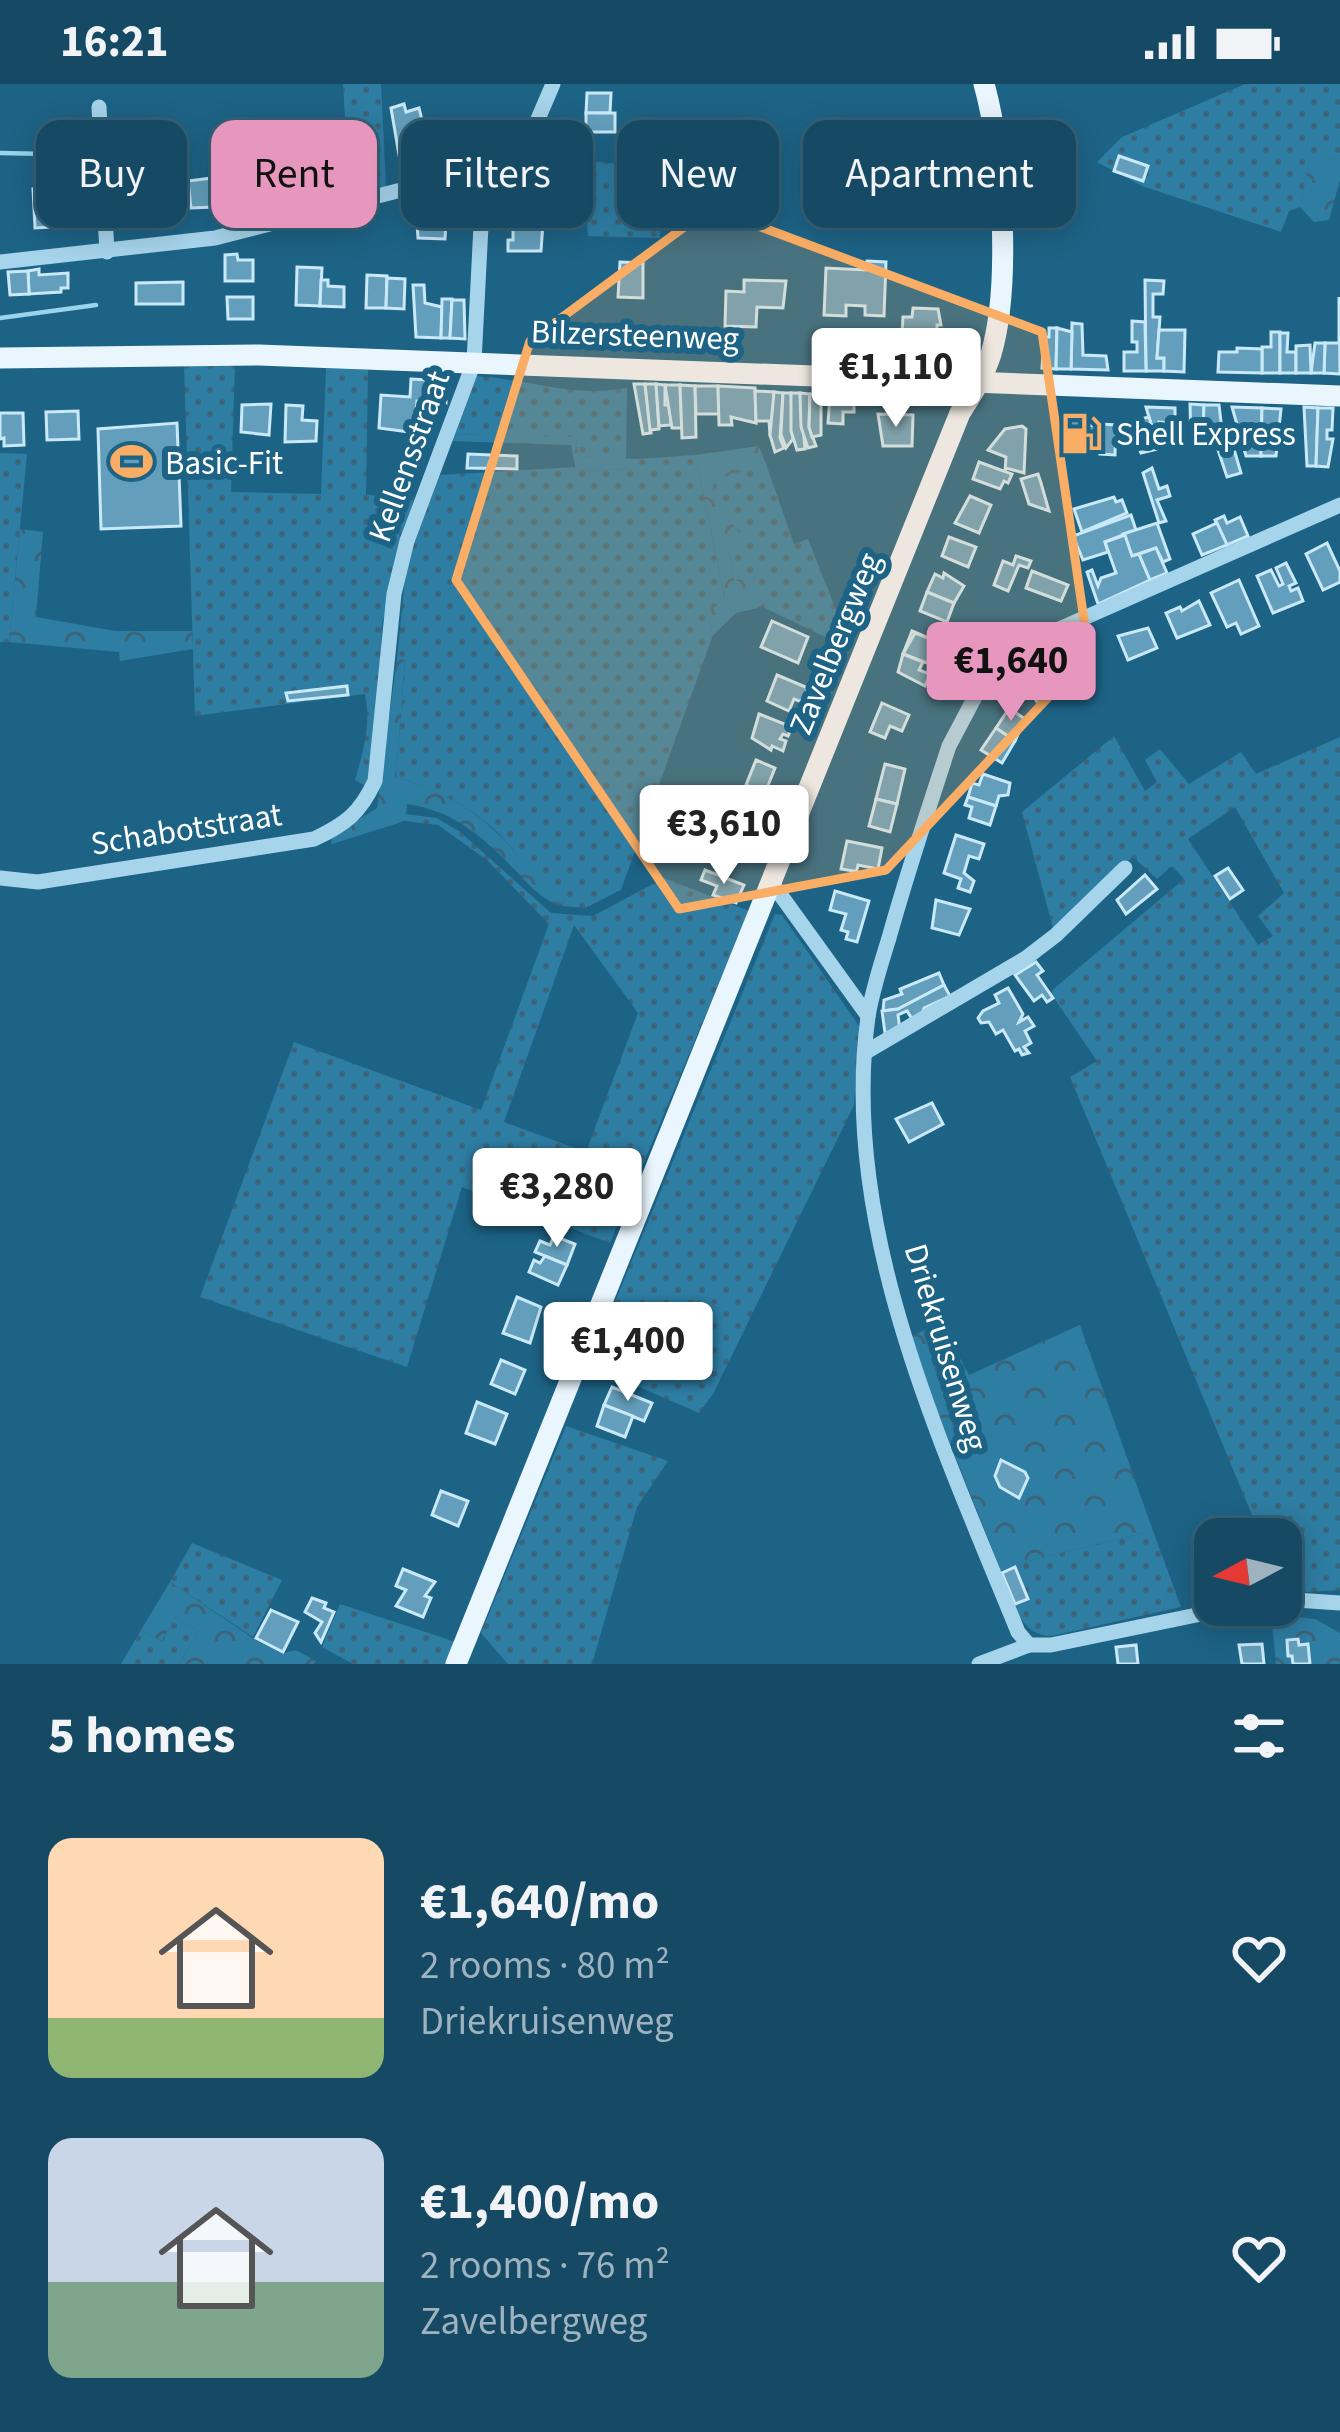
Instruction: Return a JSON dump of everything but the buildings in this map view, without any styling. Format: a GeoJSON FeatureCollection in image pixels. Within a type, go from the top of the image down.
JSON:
{"type":"FeatureCollection","features":[{"type":"Feature","properties":{"kind":"main road","name":"Zavelbergweg"},"geometry":{"type":"LineString","coordinates":[[457,1664],[960,412],[978,383],[994,341],[1002,258],[998,171],[984,84]]}},
{"type":"Feature","properties":{"kind":"main road","name":"Bilzersteenweg"},"geometry":{"type":"LineString","coordinates":[[0,358],[201,354],[1340,396]]}},
{"type":"Feature","properties":{"kind":"street"},"geometry":{"type":"LineString","coordinates":[[538,120],[553,84]]}},
{"type":"Feature","properties":{"kind":"street"},"geometry":{"type":"LineString","coordinates":[[99,107],[107,252]]}},
{"type":"Feature","properties":{"kind":"street"},"geometry":{"type":"LineString","coordinates":[[0,262],[215,238],[401,190]]}},
{"type":"Feature","properties":{"kind":"street","name":"Kellensstraat"},"geometry":{"type":"LineString","coordinates":[[367,798],[375,781],[394,594],[407,541],[474,362],[481,228]]}},
{"type":"Feature","properties":{"kind":"street","name":"Driekruisenweg"},"geometry":{"type":"LineString","coordinates":[[1029,1645],[1018,1632],[966,1505],[899,1315],[870,1181],[865,1128],[868,1016],[908,869],[962,717],[984,686],[1013,658],[1050,633],[1340,505]]}},
{"type":"Feature","properties":{"kind":"street","name":"Schabotstraat"},"geometry":{"type":"LineString","coordinates":[[0,878],[38,882],[314,839],[344,825],[367,798]]}},
{"type":"Feature","properties":{"kind":"street"},"geometry":{"type":"LineString","coordinates":[[866,1052],[1026,958],[1125,868]]}},
{"type":"Feature","properties":{"kind":"street"},"geometry":{"type":"LineString","coordinates":[[772,883],[868,1016]]}},
{"type":"Feature","properties":{"kind":"street"},"geometry":{"type":"LineString","coordinates":[[1302,1600],[1340,1603]]}},
{"type":"Feature","properties":{"kind":"street"},"geometry":{"type":"LineString","coordinates":[[979,1664],[1029,1645],[1051,1646],[1194,1616]]}},
{"type":"Feature","properties":{"kind":"highlighted area"},"geometry":{"type":"Polygon","coordinates":[[[710,208],[1042,332],[1089,654],[886,870],[679,909],[456,580],[530,341],[710,208]]]}},
{"type":"Feature","properties":{"kind":"green space"},"geometry":{"type":"Polygon","coordinates":[[[343,84],[381,84],[386,187],[377,189],[377,120],[341,120],[345,117],[343,84]]]}},
{"type":"Feature","properties":{"kind":"green space"},"geometry":{"type":"Polygon","coordinates":[[[1245,84],[1340,84],[1340,159],[1310,158],[1300,207],[1289,211],[1281,232],[1142,186],[1097,162],[1122,137],[1245,84]]]}},
{"type":"Feature","properties":{"kind":"green space"},"geometry":{"type":"Polygon","coordinates":[[[1310,157],[1340,159],[1340,180],[1329,220],[1314,222],[1300,207],[1310,157]]]}},
{"type":"Feature","properties":{"kind":"green space"},"geometry":{"type":"Polygon","coordinates":[[[593,161],[617,164],[617,228],[660,228],[660,238],[588,236],[587,228],[593,228],[593,161]]]}},
{"type":"Feature","properties":{"kind":"green space"},"geometry":{"type":"Polygon","coordinates":[[[184,364],[235,365],[231,492],[321,494],[326,368],[368,370],[366,495],[414,497],[382,624],[367,787],[355,780],[367,727],[365,694],[195,716],[184,364]]]}},
{"type":"Feature","properties":{"kind":"green space"},"geometry":{"type":"Polygon","coordinates":[[[475,376],[567,389],[627,388],[626,459],[578,456],[576,438],[452,434],[475,376]]]}},
{"type":"Feature","properties":{"kind":"green space"},"geometry":{"type":"Polygon","coordinates":[[[452,434],[576,437],[578,456],[638,459],[638,469],[576,471],[571,445],[449,441],[452,434]]]}},
{"type":"Feature","properties":{"kind":"green space"},"geometry":{"type":"Polygon","coordinates":[[[759,446],[766,465],[714,479],[714,489],[721,512],[744,537],[743,546],[730,554],[734,581],[757,579],[763,607],[736,613],[713,635],[706,611],[726,602],[695,455],[759,446]]]}},
{"type":"Feature","properties":{"kind":"green space"},"geometry":{"type":"Polygon","coordinates":[[[0,453],[27,454],[9,642],[0,642],[0,453]]]}},
{"type":"Feature","properties":{"kind":"green space"},"geometry":{"type":"Polygon","coordinates":[[[695,455],[726,603],[707,611],[713,635],[621,890],[585,908],[563,906],[564,897],[534,874],[485,821],[449,798],[396,777],[405,661],[397,659],[407,559],[440,475],[577,467],[577,471],[637,469],[638,459],[695,455]]]}},
{"type":"Feature","properties":{"kind":"green space"},"geometry":{"type":"Polygon","coordinates":[[[765,461],[794,544],[808,539],[852,650],[763,607],[756,579],[734,581],[730,554],[740,531],[718,510],[714,479],[765,461]]]}},
{"type":"Feature","properties":{"kind":"green space"},"geometry":{"type":"Polygon","coordinates":[[[20,529],[43,532],[36,617],[115,631],[192,631],[193,649],[120,661],[119,652],[9,642],[20,529]]]}},
{"type":"Feature","properties":{"kind":"green space"},"geometry":{"type":"Polygon","coordinates":[[[397,659],[405,660],[396,777],[449,798],[485,822],[534,874],[564,897],[563,906],[541,895],[464,826],[423,807],[407,804],[405,821],[332,844],[331,837],[377,808],[397,659]]]}},
{"type":"Feature","properties":{"kind":"green space"},"geometry":{"type":"Polygon","coordinates":[[[1114,736],[1145,791],[1157,782],[1145,760],[1160,749],[1189,784],[1241,752],[1256,774],[1340,737],[1340,1590],[1302,1591],[1302,1518],[1253,1518],[1070,1077],[1097,1061],[1050,992],[1184,879],[1172,866],[1157,879],[1133,857],[1053,928],[1022,812],[1114,736]],[[1235,807],[1188,839],[1258,945],[1273,936],[1258,916],[1284,893],[1235,807]]]}},
{"type":"Feature","properties":{"kind":"green space"},"geometry":{"type":"Polygon","coordinates":[[[405,814],[436,818],[459,831],[551,913],[593,916],[664,878],[749,911],[610,1243],[462,1187],[407,1367],[200,1297],[294,1042],[481,1110],[549,924],[487,860],[438,825],[405,821],[405,814]],[[574,925],[504,1122],[586,1152],[638,1013],[574,925]]]}},
{"type":"Feature","properties":{"kind":"green space"},"geometry":{"type":"Polygon","coordinates":[[[775,914],[782,915],[859,1026],[854,1105],[713,1394],[699,1413],[589,1365],[775,914]]]}},
{"type":"Feature","properties":{"kind":"green space"},"geometry":{"type":"Polygon","coordinates":[[[941,1322],[969,1375],[1080,1325],[1153,1531],[1001,1571],[912,1336],[941,1322]]]}},
{"type":"Feature","properties":{"kind":"green space"},"geometry":{"type":"Polygon","coordinates":[[[566,1426],[668,1461],[637,1507],[592,1664],[508,1664],[481,1633],[566,1426]]]}},
{"type":"Feature","properties":{"kind":"green space"},"geometry":{"type":"Polygon","coordinates":[[[1153,1531],[1181,1607],[1051,1636],[1031,1629],[1018,1613],[1001,1571],[1153,1531]]]}},
{"type":"Feature","properties":{"kind":"green space"},"geometry":{"type":"Polygon","coordinates":[[[192,1543],[282,1580],[253,1637],[170,1582],[192,1543]]]}},
{"type":"Feature","properties":{"kind":"green space"},"geometry":{"type":"Polygon","coordinates":[[[170,1582],[257,1641],[284,1653],[296,1650],[316,1661],[179,1664],[198,1631],[175,1617],[162,1641],[141,1630],[170,1582]]]}},
{"type":"Feature","properties":{"kind":"green space"},"geometry":{"type":"Polygon","coordinates":[[[340,1604],[456,1642],[447,1664],[353,1664],[322,1647],[340,1604]]]}},
{"type":"Feature","properties":{"kind":"green space"},"geometry":{"type":"Polygon","coordinates":[[[175,1617],[198,1631],[179,1664],[121,1664],[141,1630],[162,1641],[175,1617]]]}},
{"type":"Feature","properties":{"kind":"green space"},"geometry":{"type":"Polygon","coordinates":[[[1302,1618],[1340,1633],[1340,1664],[1276,1664],[1272,1626],[1302,1626],[1302,1618]]]}},
{"type":"Feature","properties":{"kind":"waterway"},"geometry":{"type":"LineString","coordinates":[[0,153],[36,154]]}},
{"type":"Feature","properties":{"kind":"waterway"},"geometry":{"type":"LineString","coordinates":[[0,318],[96,305]]}},
{"type":"Feature","properties":{"kind":"place","name":"Shell Express"},"geometry":{"type":"Point","coordinates":[1082,433]}},
{"type":"Feature","properties":{"kind":"place","name":"Basic-Fit"},"geometry":{"type":"Point","coordinates":[131,462]}}]}
